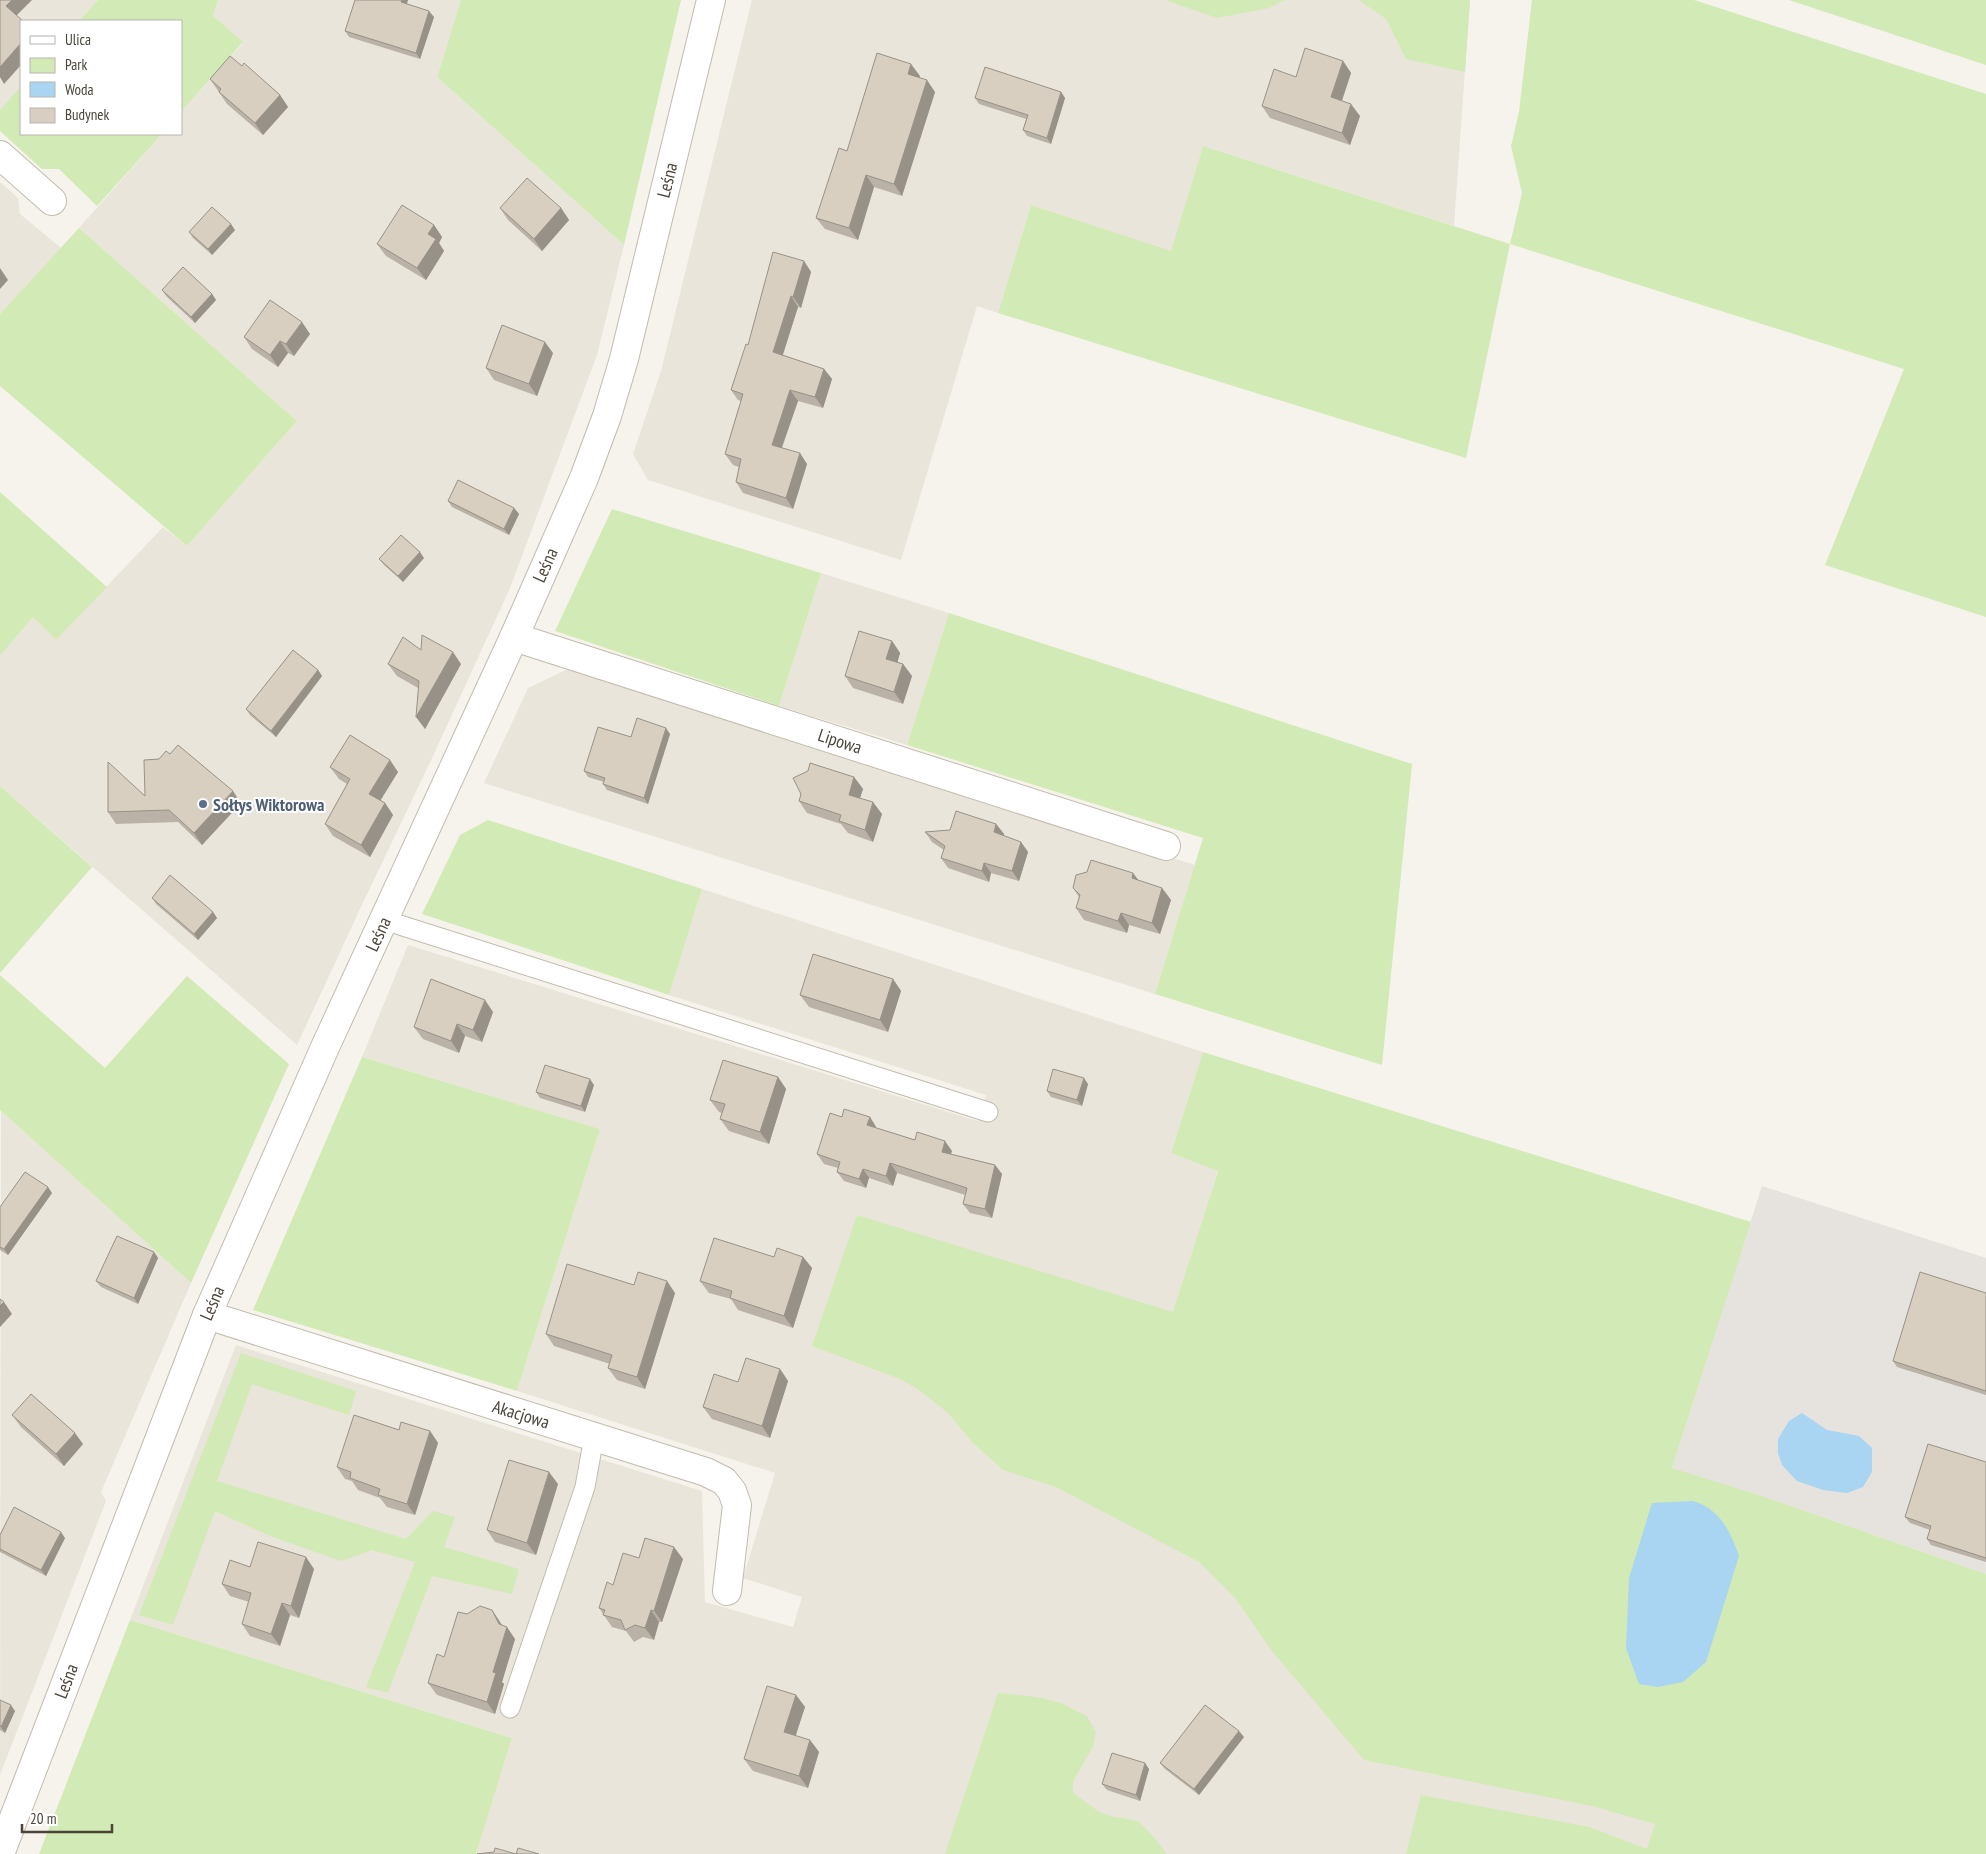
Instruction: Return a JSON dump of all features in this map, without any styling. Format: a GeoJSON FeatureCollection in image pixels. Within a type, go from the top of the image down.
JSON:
{"type":"FeatureCollection","features":[{"type":"Feature","properties":{"kind":"street","name":"Leśna"},"geometry":{"type":"LineString","coordinates":[[0,1854],[207,1315],[326,1045],[514,637],[584,478],[607,416],[624,359],[711,0]]}},
{"type":"Feature","properties":{"kind":"street"},"geometry":{"type":"LineString","coordinates":[[0,155],[52,201]]}},
{"type":"Feature","properties":{"kind":"street","name":"Lipowa"},"geometry":{"type":"LineString","coordinates":[[514,637],[1166,846]]}},
{"type":"Feature","properties":{"kind":"street","name":"Akacjowa"},"geometry":{"type":"LineString","coordinates":[[207,1315],[706,1472],[724,1481],[732,1491],[737,1505],[727,1591]]}},
{"type":"Feature","properties":{"kind":"lane"},"geometry":{"type":"LineString","coordinates":[[384,920],[988,1112]]}},
{"type":"Feature","properties":{"kind":"lane"},"geometry":{"type":"LineString","coordinates":[[510,1708],[585,1487],[594,1437]]}},
{"type":"Feature","properties":{"kind":"shaded area"},"geometry":{"type":"Polygon","coordinates":[[[0,0],[98,0],[80,20],[20,20],[20,87],[0,110],[0,0]]]}},
{"type":"Feature","properties":{"kind":"shaded area"},"geometry":{"type":"Polygon","coordinates":[[[218,0],[461,0],[437,77],[624,245],[597,355],[510,588],[297,1045],[0,786],[0,656],[33,617],[56,640],[163,527],[187,546],[297,421],[79,228],[161,135],[182,135],[182,111],[243,43],[213,16],[218,0]]]}},
{"type":"Feature","properties":{"kind":"shaded area"},"geometry":{"type":"Polygon","coordinates":[[[752,0],[1470,0],[1454,226],[1203,146],[1171,252],[1031,205],[998,313],[977,306],[901,560],[648,480],[633,454],[661,371],[752,0]]]}},
{"type":"Feature","properties":{"kind":"shaded area"},"geometry":{"type":"Polygon","coordinates":[[[0,182],[18,198],[20,214],[61,248],[0,314],[0,182]]]}},
{"type":"Feature","properties":{"kind":"shaded area"},"geometry":{"type":"Polygon","coordinates":[[[821,573],[949,613],[907,745],[779,706],[821,573]]]}},
{"type":"Feature","properties":{"kind":"shaded area"},"geometry":{"type":"Polygon","coordinates":[[[568,669],[1195,865],[1155,994],[484,783],[528,688],[568,669]]]}},
{"type":"Feature","properties":{"kind":"shaded area"},"geometry":{"type":"Polygon","coordinates":[[[702,889],[1203,1052],[1171,1153],[1218,1170],[1174,1312],[1759,1495],[1646,1854],[476,1854],[512,1738],[130,1620],[236,1345],[702,1491],[705,1602],[793,1627],[802,1597],[743,1578],[775,1473],[517,1391],[600,1129],[362,1057],[408,945],[978,1121],[986,1095],[669,995],[702,889]]]}},
{"type":"Feature","properties":{"kind":"shaded area"},"geometry":{"type":"Polygon","coordinates":[[[1,1111],[191,1283],[101,1492],[106,1501],[0,1775],[1,1111]]]}},
{"type":"Feature","properties":{"kind":"shaded area"},"geometry":{"type":"Polygon","coordinates":[[[1762,1186],[1986,1258],[1986,1574],[1759,1495],[1672,1468],[1762,1186]]]}},
{"type":"Feature","properties":{"kind":"green space"},"geometry":{"type":"Polygon","coordinates":[[[98,0],[218,0],[213,16],[243,42],[182,111],[182,20],[80,20],[98,0]]]}},
{"type":"Feature","properties":{"kind":"green space"},"geometry":{"type":"Polygon","coordinates":[[[461,0],[681,0],[624,245],[437,77],[461,0]]]}},
{"type":"Feature","properties":{"kind":"green space"},"geometry":{"type":"Polygon","coordinates":[[[1165,0],[1285,0],[1269,8],[1217,18],[1165,0]]]}},
{"type":"Feature","properties":{"kind":"green space"},"geometry":{"type":"Polygon","coordinates":[[[1359,0],[1470,0],[1465,72],[1406,59],[1386,19],[1359,0]]]}},
{"type":"Feature","properties":{"kind":"green space"},"geometry":{"type":"Polygon","coordinates":[[[1532,0],[1694,0],[1986,94],[1986,617],[1825,565],[1904,369],[1510,244],[1522,193],[1511,146],[1519,112],[1532,0]]]}},
{"type":"Feature","properties":{"kind":"green space"},"geometry":{"type":"Polygon","coordinates":[[[1789,0],[1986,0],[1986,65],[1789,0]]]}},
{"type":"Feature","properties":{"kind":"green space"},"geometry":{"type":"Polygon","coordinates":[[[20,87],[20,135],[161,135],[97,206],[59,169],[42,169],[0,131],[0,110],[20,87]]]}},
{"type":"Feature","properties":{"kind":"green space"},"geometry":{"type":"Polygon","coordinates":[[[1203,146],[1510,244],[1466,458],[998,313],[1031,205],[1171,251],[1203,146]]]}},
{"type":"Feature","properties":{"kind":"green space"},"geometry":{"type":"Polygon","coordinates":[[[79,228],[297,421],[187,546],[0,386],[0,314],[79,228]]]}},
{"type":"Feature","properties":{"kind":"green space"},"geometry":{"type":"Polygon","coordinates":[[[0,492],[107,587],[56,640],[33,617],[0,656],[0,492]]]}},
{"type":"Feature","properties":{"kind":"green space"},"geometry":{"type":"Polygon","coordinates":[[[612,509],[821,573],[779,706],[555,631],[612,509]]]}},
{"type":"Feature","properties":{"kind":"green space"},"geometry":{"type":"Polygon","coordinates":[[[949,613],[1412,764],[1382,1065],[1155,994],[1203,838],[907,745],[949,613]]]}},
{"type":"Feature","properties":{"kind":"green space"},"geometry":{"type":"Polygon","coordinates":[[[0,786],[92,867],[0,973],[0,786]]]}},
{"type":"Feature","properties":{"kind":"green space"},"geometry":{"type":"Polygon","coordinates":[[[488,820],[702,889],[669,995],[422,914],[460,835],[488,820]]]}},
{"type":"Feature","properties":{"kind":"green space"},"geometry":{"type":"Polygon","coordinates":[[[0,975],[105,1068],[187,976],[289,1064],[191,1283],[0,1110],[0,975]]]}},
{"type":"Feature","properties":{"kind":"green space"},"geometry":{"type":"Polygon","coordinates":[[[1203,1052],[1751,1222],[1672,1468],[1759,1495],[1986,1574],[1986,1854],[1406,1854],[1421,1795],[1589,1827],[1647,1849],[1655,1824],[1592,1806],[1364,1760],[1272,1651],[1235,1598],[1199,1562],[1056,1487],[1003,1470],[972,1442],[948,1413],[922,1392],[900,1379],[812,1346],[857,1215],[1173,1312],[1218,1171],[1171,1153],[1203,1052]]]}},
{"type":"Feature","properties":{"kind":"green space"},"geometry":{"type":"Polygon","coordinates":[[[362,1057],[600,1129],[517,1391],[253,1310],[362,1057]]]}},
{"type":"Feature","properties":{"kind":"green space"},"geometry":{"type":"Polygon","coordinates":[[[241,1353],[356,1391],[349,1415],[252,1384],[217,1481],[406,1539],[433,1511],[455,1517],[444,1547],[519,1569],[512,1594],[432,1576],[388,1693],[366,1687],[415,1562],[372,1550],[341,1561],[270,1536],[215,1511],[173,1625],[139,1615],[241,1353]]]}},
{"type":"Feature","properties":{"kind":"green space"},"geometry":{"type":"Polygon","coordinates":[[[130,1620],[512,1738],[476,1854],[39,1854],[130,1620]]]}},
{"type":"Feature","properties":{"kind":"green space"},"geometry":{"type":"Polygon","coordinates":[[[998,1693],[1037,1697],[1061,1703],[1087,1716],[1096,1732],[1093,1747],[1073,1781],[1073,1793],[1098,1811],[1110,1816],[1138,1821],[1167,1854],[945,1854],[998,1693]]]}},
{"type":"Feature","properties":{"kind":"water"},"geometry":{"type":"Polygon","coordinates":[[[1802,1413],[1827,1430],[1859,1436],[1872,1448],[1872,1472],[1863,1487],[1847,1493],[1823,1490],[1797,1481],[1782,1465],[1778,1453],[1778,1439],[1789,1421],[1802,1413]]]}},
{"type":"Feature","properties":{"kind":"water"},"geometry":{"type":"Polygon","coordinates":[[[1693,1501],[1710,1509],[1723,1522],[1739,1556],[1706,1662],[1683,1682],[1658,1687],[1639,1684],[1626,1648],[1629,1578],[1652,1503],[1693,1501]]]}},
{"type":"Feature","properties":{"kind":"building"},"geometry":{"type":"Polygon","coordinates":[[[0,0],[12,0],[6,6],[22,20],[20,20],[20,44],[0,67],[0,0]]]}},
{"type":"Feature","properties":{"kind":"building"},"geometry":{"type":"Polygon","coordinates":[[[355,0],[402,0],[401,2],[429,11],[416,53],[345,31],[355,0]]]}},
{"type":"Feature","properties":{"kind":"building"},"geometry":{"type":"Polygon","coordinates":[[[1305,48],[1343,61],[1331,97],[1351,104],[1342,133],[1262,106],[1274,69],[1296,77],[1305,48]]]}},
{"type":"Feature","properties":{"kind":"building"},"geometry":{"type":"Polygon","coordinates":[[[877,53],[911,64],[908,74],[927,80],[894,184],[866,175],[849,228],[816,218],[839,148],[847,151],[877,53]]]}},
{"type":"Feature","properties":{"kind":"building"},"geometry":{"type":"Polygon","coordinates":[[[230,56],[242,66],[244,63],[280,95],[255,123],[219,92],[221,89],[210,79],[230,56]]]}},
{"type":"Feature","properties":{"kind":"building"},"geometry":{"type":"Polygon","coordinates":[[[985,67],[1061,92],[1047,138],[1023,130],[1028,115],[975,98],[985,67]]]}},
{"type":"Feature","properties":{"kind":"building"},"geometry":{"type":"Polygon","coordinates":[[[527,178],[561,208],[534,239],[500,208],[527,178]]]}},
{"type":"Feature","properties":{"kind":"building"},"geometry":{"type":"Polygon","coordinates":[[[402,205],[434,225],[428,234],[436,239],[417,268],[377,244],[402,205]]]}},
{"type":"Feature","properties":{"kind":"building"},"geometry":{"type":"Polygon","coordinates":[[[212,207],[231,224],[208,249],[189,232],[212,207]]]}},
{"type":"Feature","properties":{"kind":"building"},"geometry":{"type":"Polygon","coordinates":[[[773,252],[804,261],[773,352],[824,369],[815,397],[790,390],[772,445],[800,453],[786,498],[736,482],[741,459],[725,454],[743,394],[731,390],[746,344],[748,345],[773,252]]]}},
{"type":"Feature","properties":{"kind":"building"},"geometry":{"type":"Polygon","coordinates":[[[183,267],[212,294],[191,317],[162,290],[183,267]]]}},
{"type":"Feature","properties":{"kind":"building"},"geometry":{"type":"Polygon","coordinates":[[[270,300],[302,322],[286,344],[280,341],[270,355],[244,337],[270,300]]]}},
{"type":"Feature","properties":{"kind":"building"},"geometry":{"type":"Polygon","coordinates":[[[502,325],[545,342],[529,384],[486,368],[502,325]]]}},
{"type":"Feature","properties":{"kind":"building"},"geometry":{"type":"Polygon","coordinates":[[[458,480],[514,508],[504,529],[448,501],[458,480]]]}},
{"type":"Feature","properties":{"kind":"building"},"geometry":{"type":"Polygon","coordinates":[[[401,535],[420,552],[398,576],[379,559],[401,535]]]}},
{"type":"Feature","properties":{"kind":"building"},"geometry":{"type":"Polygon","coordinates":[[[859,631],[892,641],[886,659],[903,664],[894,692],[845,676],[859,631]]]}},
{"type":"Feature","properties":{"kind":"building"},"geometry":{"type":"Polygon","coordinates":[[[422,635],[453,652],[416,717],[419,681],[388,664],[403,637],[421,650],[422,635]]]}},
{"type":"Feature","properties":{"kind":"building"},"geometry":{"type":"Polygon","coordinates":[[[293,650],[318,670],[271,731],[246,709],[293,650]]]}},
{"type":"Feature","properties":{"kind":"building"},"geometry":{"type":"Polygon","coordinates":[[[637,718],[666,728],[644,798],[603,784],[605,778],[584,771],[598,727],[631,737],[637,718]]]}},
{"type":"Feature","properties":{"kind":"building"},"geometry":{"type":"Polygon","coordinates":[[[350,735],[390,760],[369,794],[385,803],[361,845],[325,824],[350,779],[330,767],[350,735]]]}},
{"type":"Feature","properties":{"kind":"building"},"geometry":{"type":"Polygon","coordinates":[[[178,745],[233,791],[194,833],[169,810],[108,812],[108,762],[145,796],[144,760],[159,759],[166,751],[170,754],[178,745]]]}},
{"type":"Feature","properties":{"kind":"building"},"geometry":{"type":"Polygon","coordinates":[[[810,763],[854,777],[849,795],[873,802],[865,830],[839,821],[841,815],[799,801],[801,794],[793,778],[808,771],[810,763]]]}},
{"type":"Feature","properties":{"kind":"building"},"geometry":{"type":"Polygon","coordinates":[[[956,811],[996,824],[994,832],[1021,842],[1012,871],[984,863],[982,871],[941,858],[945,846],[925,832],[950,830],[956,811]]]}},
{"type":"Feature","properties":{"kind":"building"},"geometry":{"type":"Polygon","coordinates":[[[1091,860],[1133,873],[1132,878],[1162,888],[1152,923],[1121,913],[1118,921],[1076,908],[1080,895],[1073,888],[1076,875],[1087,872],[1091,860]]]}},
{"type":"Feature","properties":{"kind":"building"},"geometry":{"type":"Polygon","coordinates":[[[170,875],[213,912],[194,934],[152,898],[170,875]]]}},
{"type":"Feature","properties":{"kind":"building"},"geometry":{"type":"Polygon","coordinates":[[[813,954],[893,979],[880,1020],[800,995],[813,954]]]}},
{"type":"Feature","properties":{"kind":"building"},"geometry":{"type":"Polygon","coordinates":[[[431,979],[485,1000],[473,1030],[457,1024],[451,1041],[414,1027],[431,979]]]}},
{"type":"Feature","properties":{"kind":"building"},"geometry":{"type":"Polygon","coordinates":[[[723,1060],[778,1077],[760,1132],[720,1119],[725,1104],[710,1100],[723,1060]]]}},
{"type":"Feature","properties":{"kind":"building"},"geometry":{"type":"Polygon","coordinates":[[[545,1065],[590,1079],[581,1106],[536,1092],[545,1065]]]}},
{"type":"Feature","properties":{"kind":"building"},"geometry":{"type":"Polygon","coordinates":[[[1053,1069],[1084,1078],[1077,1100],[1047,1091],[1053,1069]]]}},
{"type":"Feature","properties":{"kind":"building"},"geometry":{"type":"Polygon","coordinates":[[[844,1109],[870,1117],[867,1125],[915,1140],[917,1132],[945,1141],[942,1152],[995,1165],[985,1209],[963,1204],[967,1188],[890,1163],[886,1176],[863,1169],[859,1179],[837,1172],[840,1162],[817,1154],[830,1113],[842,1117],[844,1109]]]}},
{"type":"Feature","properties":{"kind":"building"},"geometry":{"type":"Polygon","coordinates":[[[25,1172],[48,1187],[4,1249],[0,1247],[0,1207],[25,1172]]]}},
{"type":"Feature","properties":{"kind":"building"},"geometry":{"type":"Polygon","coordinates":[[[117,1236],[154,1252],[134,1298],[96,1281],[117,1236]]]}},
{"type":"Feature","properties":{"kind":"building"},"geometry":{"type":"Polygon","coordinates":[[[714,1238],[774,1257],[777,1248],[803,1257],[784,1316],[730,1298],[732,1291],[700,1281],[714,1238]]]}},
{"type":"Feature","properties":{"kind":"building"},"geometry":{"type":"Polygon","coordinates":[[[567,1264],[634,1285],[638,1272],[667,1281],[637,1377],[608,1368],[612,1355],[546,1334],[567,1264]]]}},
{"type":"Feature","properties":{"kind":"building"},"geometry":{"type":"Polygon","coordinates":[[[1920,1272],[1986,1293],[1986,1391],[1893,1361],[1920,1272]]]}},
{"type":"Feature","properties":{"kind":"building"},"geometry":{"type":"Polygon","coordinates":[[[746,1358],[780,1369],[762,1426],[703,1407],[714,1374],[738,1382],[746,1358]]]}},
{"type":"Feature","properties":{"kind":"building"},"geometry":{"type":"Polygon","coordinates":[[[31,1394],[75,1433],[56,1454],[12,1415],[31,1394]]]}},
{"type":"Feature","properties":{"kind":"building"},"geometry":{"type":"Polygon","coordinates":[[[354,1415],[399,1430],[401,1422],[430,1431],[407,1504],[378,1495],[380,1489],[350,1478],[351,1472],[337,1467],[354,1415]]]}},
{"type":"Feature","properties":{"kind":"building"},"geometry":{"type":"Polygon","coordinates":[[[1928,1444],[1986,1462],[1986,1558],[1927,1539],[1931,1526],[1905,1517],[1928,1444]]]}},
{"type":"Feature","properties":{"kind":"building"},"geometry":{"type":"Polygon","coordinates":[[[509,1460],[549,1472],[527,1543],[487,1530],[509,1460]]]}},
{"type":"Feature","properties":{"kind":"building"},"geometry":{"type":"Polygon","coordinates":[[[14,1507],[61,1532],[41,1570],[0,1549],[0,1535],[14,1507]]]}},
{"type":"Feature","properties":{"kind":"building"},"geometry":{"type":"Polygon","coordinates":[[[645,1538],[674,1547],[654,1611],[651,1610],[645,1628],[635,1625],[625,1630],[621,1620],[603,1615],[605,1610],[599,1608],[607,1582],[613,1585],[623,1553],[639,1558],[645,1538]]]}},
{"type":"Feature","properties":{"kind":"building"},"geometry":{"type":"Polygon","coordinates":[[[258,1542],[306,1557],[291,1606],[282,1603],[271,1634],[242,1624],[251,1593],[222,1584],[230,1560],[250,1567],[258,1542]]]}},
{"type":"Feature","properties":{"kind":"building"},"geometry":{"type":"Polygon","coordinates":[[[480,1606],[492,1610],[499,1624],[507,1627],[493,1672],[496,1673],[487,1702],[428,1683],[437,1654],[444,1657],[458,1612],[467,1614],[480,1606]]]}},
{"type":"Feature","properties":{"kind":"building"},"geometry":{"type":"Polygon","coordinates":[[[767,1686],[796,1695],[784,1732],[810,1740],[799,1776],[744,1759],[767,1686]]]}},
{"type":"Feature","properties":{"kind":"building"},"geometry":{"type":"Polygon","coordinates":[[[0,1700],[11,1705],[1,1727],[0,1726],[0,1700]]]}},
{"type":"Feature","properties":{"kind":"building"},"geometry":{"type":"Polygon","coordinates":[[[1205,1705],[1239,1731],[1194,1789],[1160,1763],[1205,1705]]]}},
{"type":"Feature","properties":{"kind":"building"},"geometry":{"type":"Polygon","coordinates":[[[1112,1753],[1145,1763],[1136,1795],[1102,1784],[1112,1753]]]}},
{"type":"Feature","properties":{"kind":"building"},"geometry":{"type":"Polygon","coordinates":[[[495,1848],[516,1854],[477,1854],[494,1852],[495,1848]]]}},
{"type":"Feature","properties":{"kind":"building"},"geometry":{"type":"Polygon","coordinates":[[[518,1848],[539,1854],[516,1854],[518,1848]]]}},
{"type":"Feature","properties":{"kind":"place","name":"Sołtys Wiktorowa"},"geometry":{"type":"Point","coordinates":[203,804]}}]}
